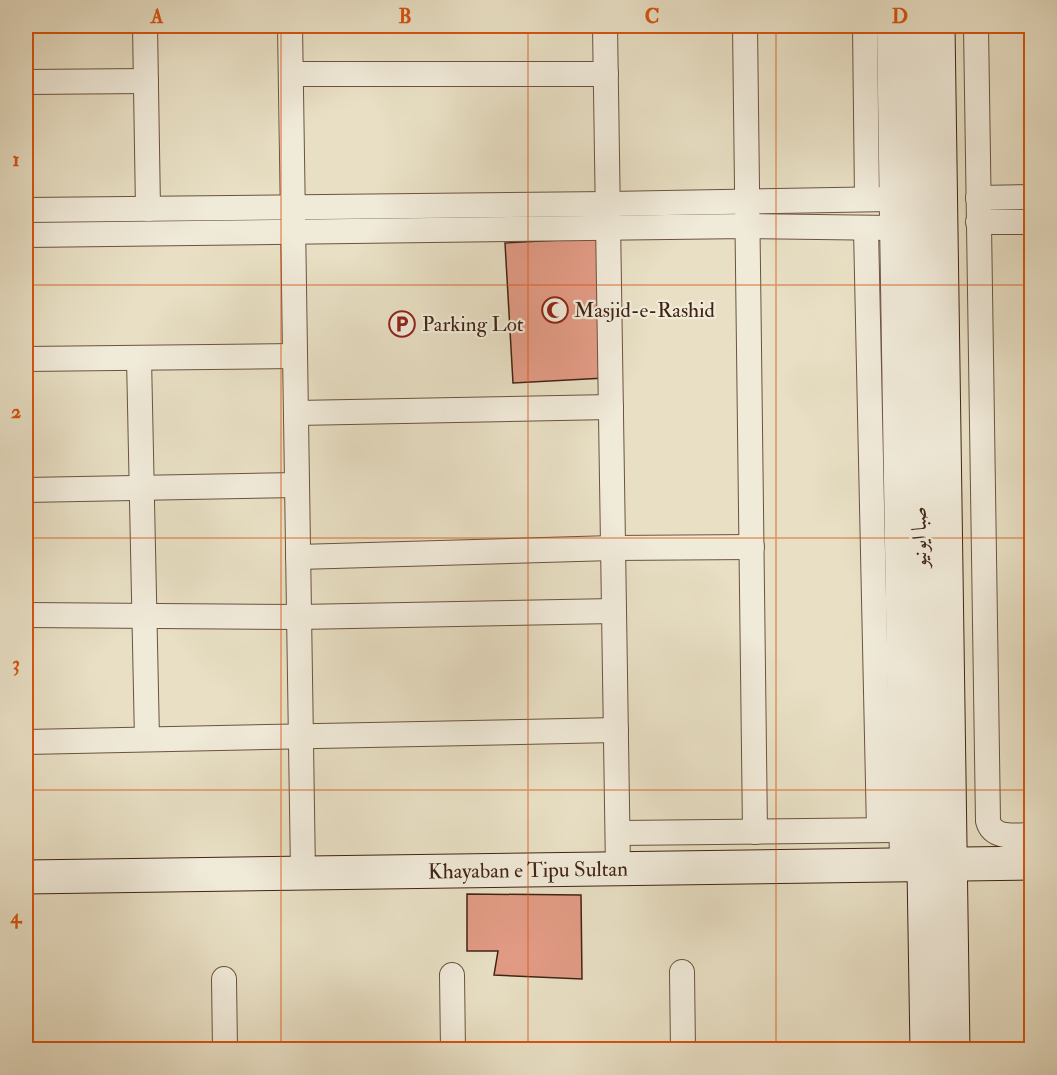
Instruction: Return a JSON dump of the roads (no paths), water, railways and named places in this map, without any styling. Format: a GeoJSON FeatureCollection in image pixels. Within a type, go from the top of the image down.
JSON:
{"type":"FeatureCollection","features":[{"type":"Feature","properties":{"kind":"main road","name":"صبا ایونیو"},"geometry":{"type":"LineString","coordinates":[[910,26],[926,864],[927,1050]]}},
{"type":"Feature","properties":{"kind":"main road","name":"صبا ایونیو"},"geometry":{"type":"LineString","coordinates":[[938,26],[926,864],[953,1050]]}},
{"type":"Feature","properties":{"kind":"main road","name":"Khayaban e Tipu Sultan"},"geometry":{"type":"LineString","coordinates":[[26,877],[1032,863]]}},
{"type":"Feature","properties":{"kind":"street"},"geometry":{"type":"LineString","coordinates":[[145,26],[148,209]]}},
{"type":"Feature","properties":{"kind":"street"},"geometry":{"type":"LineString","coordinates":[[290,26],[303,873]]}},
{"type":"Feature","properties":{"kind":"street"},"geometry":{"type":"LineString","coordinates":[[605,26],[618,869]]}},
{"type":"Feature","properties":{"kind":"street"},"geometry":{"type":"LineString","coordinates":[[745,26],[755,832]]}},
{"type":"Feature","properties":{"kind":"street"},"geometry":{"type":"LineString","coordinates":[[865,26],[867,200]]}},
{"type":"Feature","properties":{"kind":"street"},"geometry":{"type":"LineString","coordinates":[[889,26],[892,228],[890,830]]}},
{"type":"Feature","properties":{"kind":"street"},"geometry":{"type":"LineString","coordinates":[[976,26],[987,820],[992,830],[1002,835],[1032,835]]}},
{"type":"Feature","properties":{"kind":"street"},"geometry":{"type":"LineString","coordinates":[[291,74],[606,74]]}},
{"type":"Feature","properties":{"kind":"street"},"geometry":{"type":"LineString","coordinates":[[26,82],[146,81]]}},
{"type":"Feature","properties":{"kind":"street"},"geometry":{"type":"LineString","coordinates":[[978,198],[1032,197]]}},
{"type":"Feature","properties":{"kind":"street"},"geometry":{"type":"LineString","coordinates":[[26,235],[608,204],[891,199]]}},
{"type":"Feature","properties":{"kind":"street"},"geometry":{"type":"LineString","coordinates":[[26,210],[148,209],[293,220],[608,228],[748,226],[892,228]]}},
{"type":"Feature","properties":{"kind":"street"},"geometry":{"type":"LineString","coordinates":[[978,222],[1032,222]]}},
{"type":"Feature","properties":{"kind":"street"},"geometry":{"type":"LineString","coordinates":[[866,229],[890,830]]}},
{"type":"Feature","properties":{"kind":"street"},"geometry":{"type":"LineString","coordinates":[[26,359],[295,356]]}},
{"type":"Feature","properties":{"kind":"street"},"geometry":{"type":"LineString","coordinates":[[139,358],[147,739]]}},
{"type":"Feature","properties":{"kind":"street"},"geometry":{"type":"LineString","coordinates":[[296,413],[611,407]]}},
{"type":"Feature","properties":{"kind":"street"},"geometry":{"type":"LineString","coordinates":[[26,490],[297,485]]}},
{"type":"Feature","properties":{"kind":"street"},"geometry":{"type":"LineString","coordinates":[[298,557],[613,548],[752,547]]}},
{"type":"Feature","properties":{"kind":"street"},"geometry":{"type":"LineString","coordinates":[[26,615],[299,617],[614,610]]}},
{"type":"Feature","properties":{"kind":"street"},"geometry":{"type":"LineString","coordinates":[[26,742],[616,730]]}},
{"type":"Feature","properties":{"kind":"street"},"geometry":{"type":"LineString","coordinates":[[618,833],[890,830],[926,864]]}},
{"type":"Feature","properties":{"kind":"street"},"geometry":{"type":"LineString","coordinates":[[682,972],[683,1050]]}},
{"type":"Feature","properties":{"kind":"street"},"geometry":{"type":"LineString","coordinates":[[452,975],[453,1050]]}},
{"type":"Feature","properties":{"kind":"street"},"geometry":{"type":"LineString","coordinates":[[224,979],[225,1050]]}},
{"type":"Feature","properties":{"kind":"place","name":"Masjid-e-Rashid"},"geometry":{"type":"Point","coordinates":[555,310]}},
{"type":"Feature","properties":{"kind":"place","name":"Parking Lot"},"geometry":{"type":"Point","coordinates":[402,324]}}]}
